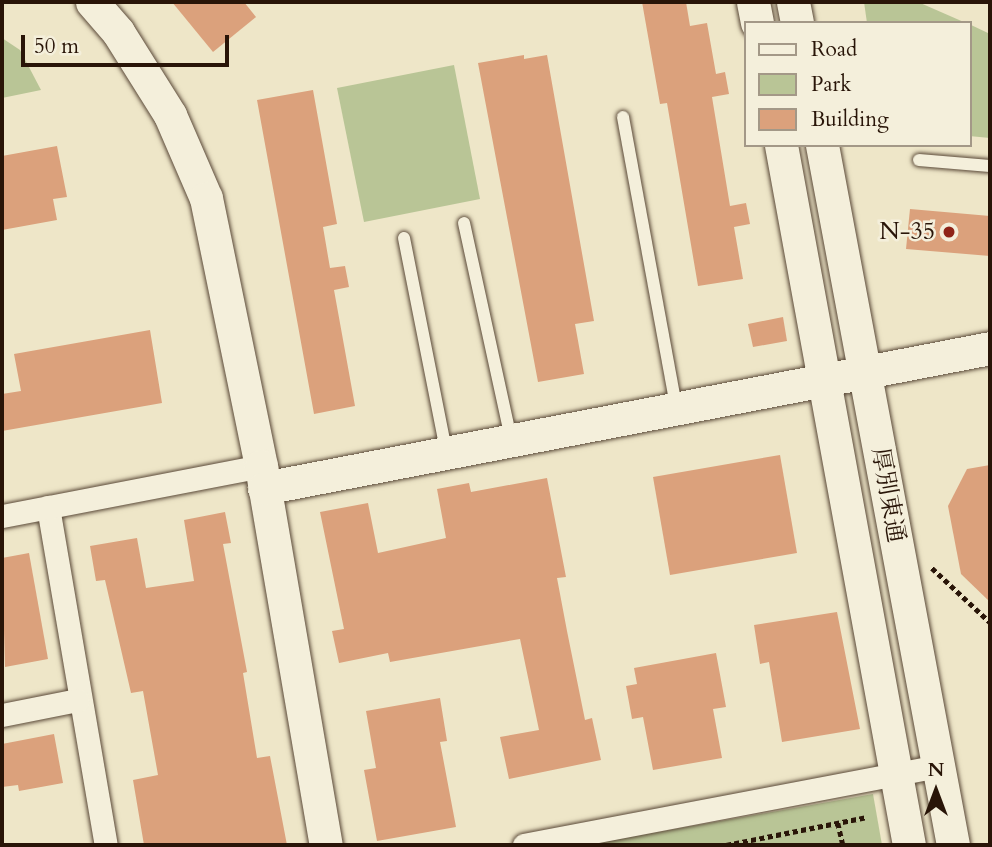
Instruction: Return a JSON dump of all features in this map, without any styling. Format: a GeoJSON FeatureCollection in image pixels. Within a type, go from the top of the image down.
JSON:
{"type":"FeatureCollection","features":[{"type":"Feature","properties":{"kind":"street"},"geometry":{"type":"LineString","coordinates":[[92,2],[118,32],[170,115],[206,198],[262,477],[326,845]]}},
{"type":"Feature","properties":{"kind":"street"},"geometry":{"type":"LineString","coordinates":[[753,2],[757,21]]}},
{"type":"Feature","properties":{"kind":"street"},"geometry":{"type":"LineString","coordinates":[[793,2],[797,21]]}},
{"type":"Feature","properties":{"kind":"street","name":"厚別東通"},"geometry":{"type":"LineString","coordinates":[[781,147],[827,379],[909,845]]}},
{"type":"Feature","properties":{"kind":"street","name":"厚別東通"},"geometry":{"type":"LineString","coordinates":[[822,147],[953,845]]}},
{"type":"Feature","properties":{"kind":"street"},"geometry":{"type":"LineString","coordinates":[[2,516],[262,477],[447,454],[676,407],[990,348]]}},
{"type":"Feature","properties":{"kind":"street"},"geometry":{"type":"LineString","coordinates":[[48,507],[78,700],[106,845]]}},
{"type":"Feature","properties":{"kind":"street"},"geometry":{"type":"LineString","coordinates":[[2,715],[78,700]]}},
{"type":"Feature","properties":{"kind":"street"},"geometry":{"type":"LineString","coordinates":[[524,845],[938,766]]}},
{"type":"Feature","properties":{"kind":"lane"},"geometry":{"type":"LineString","coordinates":[[623,117],[676,407]]}},
{"type":"Feature","properties":{"kind":"lane"},"geometry":{"type":"LineString","coordinates":[[919,160],[990,166]]}},
{"type":"Feature","properties":{"kind":"lane"},"geometry":{"type":"LineString","coordinates":[[464,223],[512,442]]}},
{"type":"Feature","properties":{"kind":"lane"},"geometry":{"type":"LineString","coordinates":[[404,238],[447,454]]}},
{"type":"Feature","properties":{"kind":"path"},"geometry":{"type":"LineString","coordinates":[[929,566],[990,622]]}},
{"type":"Feature","properties":{"kind":"path"},"geometry":{"type":"LineString","coordinates":[[728,845],[867,817]]}},
{"type":"Feature","properties":{"kind":"path"},"geometry":{"type":"LineString","coordinates":[[838,823],[843,845]]}},
{"type":"Feature","properties":{"kind":"green space"},"geometry":{"type":"Polygon","coordinates":[[[864,2],[918,2],[961,21],[867,21],[864,2]]]}},
{"type":"Feature","properties":{"kind":"green space"},"geometry":{"type":"Polygon","coordinates":[[[971,25],[990,34],[990,138],[971,136],[971,25]]]}},
{"type":"Feature","properties":{"kind":"green space"},"geometry":{"type":"Polygon","coordinates":[[[2,38],[20,50],[41,90],[2,98],[2,38]]]}},
{"type":"Feature","properties":{"kind":"green space"},"geometry":{"type":"Polygon","coordinates":[[[454,65],[480,199],[364,222],[337,88],[454,65]]]}},
{"type":"Feature","properties":{"kind":"green space"},"geometry":{"type":"Polygon","coordinates":[[[873,794],[882,845],[585,845],[873,794]]]}},
{"type":"Feature","properties":{"kind":"building"},"geometry":{"type":"Polygon","coordinates":[[[172,2],[244,2],[256,17],[213,52],[172,2]]]}},
{"type":"Feature","properties":{"kind":"building"},"geometry":{"type":"Polygon","coordinates":[[[642,2],[686,2],[690,26],[707,23],[716,74],[725,72],[729,94],[712,97],[730,206],[746,203],[750,224],[734,227],[743,279],[698,286],[667,103],[660,104],[642,2]]]}},
{"type":"Feature","properties":{"kind":"building"},"geometry":{"type":"Polygon","coordinates":[[[524,55],[524,59],[547,55],[594,321],[575,324],[584,374],[538,382],[478,63],[524,55]]]}},
{"type":"Feature","properties":{"kind":"building"},"geometry":{"type":"Polygon","coordinates":[[[313,90],[337,224],[323,227],[330,268],[345,266],[349,287],[334,290],[355,406],[314,414],[257,100],[313,90]]]}},
{"type":"Feature","properties":{"kind":"building"},"geometry":{"type":"Polygon","coordinates":[[[57,146],[67,197],[53,199],[57,220],[2,230],[2,156],[57,146]]]}},
{"type":"Feature","properties":{"kind":"building","name":"N-35"},"geometry":{"type":"Polygon","coordinates":[[[910,209],[990,216],[990,256],[906,249],[910,209]]]}},
{"type":"Feature","properties":{"kind":"building"},"geometry":{"type":"Polygon","coordinates":[[[783,317],[787,341],[753,347],[748,324],[783,317]]]}},
{"type":"Feature","properties":{"kind":"building"},"geometry":{"type":"Polygon","coordinates":[[[150,330],[162,403],[2,431],[2,394],[21,391],[14,354],[150,330]]]}},
{"type":"Feature","properties":{"kind":"building"},"geometry":{"type":"Polygon","coordinates":[[[780,455],[797,553],[670,575],[653,477],[780,455]]]}},
{"type":"Feature","properties":{"kind":"building"},"geometry":{"type":"Polygon","coordinates":[[[990,465],[990,602],[961,574],[948,506],[967,469],[990,465]]]}},
{"type":"Feature","properties":{"kind":"building"},"geometry":{"type":"Polygon","coordinates":[[[547,478],[566,577],[557,578],[567,631],[585,720],[592,718],[601,760],[509,779],[500,737],[539,730],[520,639],[390,662],[388,653],[339,663],[332,631],[344,629],[320,512],[368,503],[378,553],[446,538],[437,489],[469,483],[471,492],[547,478]]]}},
{"type":"Feature","properties":{"kind":"building"},"geometry":{"type":"Polygon","coordinates":[[[225,512],[231,543],[223,544],[247,672],[243,673],[257,758],[270,756],[287,845],[144,845],[133,780],[158,775],[143,691],[131,693],[105,580],[96,581],[90,546],[137,538],[146,588],[194,581],[184,520],[225,512]]]}},
{"type":"Feature","properties":{"kind":"building"},"geometry":{"type":"Polygon","coordinates":[[[29,553],[48,659],[5,667],[2,558],[29,553]]]}},
{"type":"Feature","properties":{"kind":"building"},"geometry":{"type":"Polygon","coordinates":[[[837,612],[860,729],[782,742],[769,662],[760,664],[754,625],[837,612]]]}},
{"type":"Feature","properties":{"kind":"building"},"geometry":{"type":"Polygon","coordinates":[[[716,653],[726,707],[713,709],[722,758],[653,770],[643,717],[632,719],[626,686],[637,684],[634,668],[716,653]]]}},
{"type":"Feature","properties":{"kind":"building"},"geometry":{"type":"Polygon","coordinates":[[[440,698],[447,741],[440,742],[456,827],[377,841],[364,770],[376,768],[366,711],[440,698]]]}},
{"type":"Feature","properties":{"kind":"building"},"geometry":{"type":"Polygon","coordinates":[[[54,734],[63,783],[19,791],[18,785],[2,787],[2,744],[54,734]]]}},
{"type":"Feature","properties":{"kind":"place","name":"N-35"},"geometry":{"type":"Point","coordinates":[949,232]}}]}
